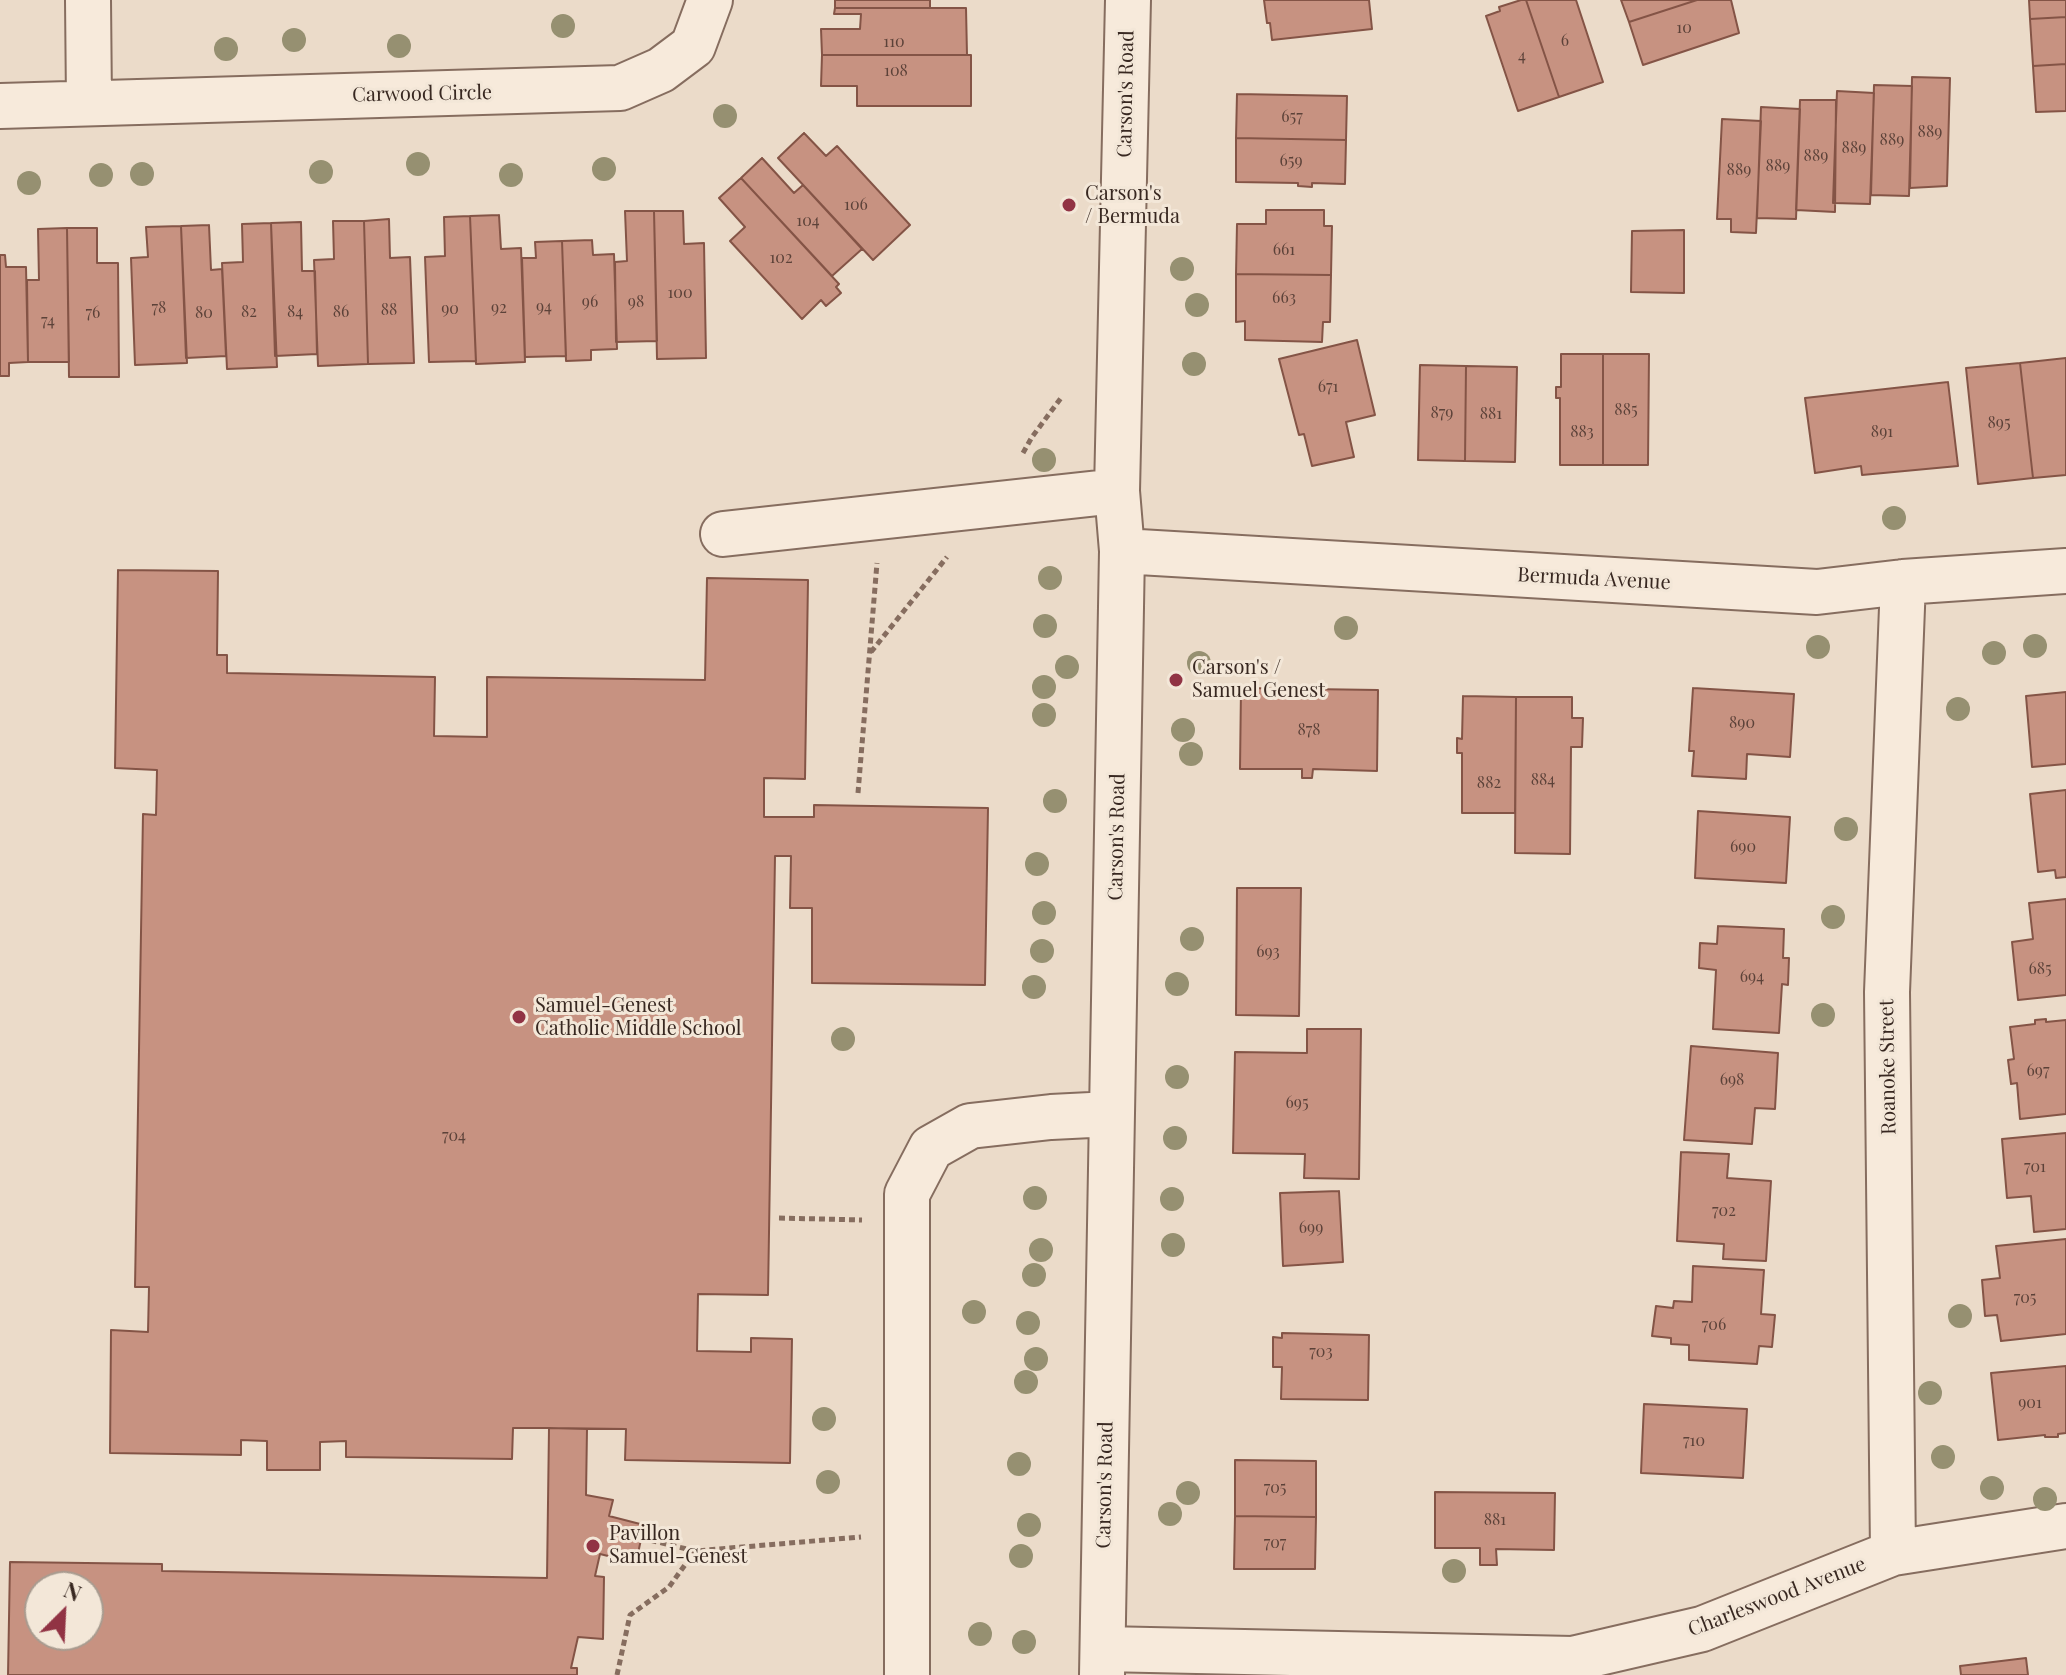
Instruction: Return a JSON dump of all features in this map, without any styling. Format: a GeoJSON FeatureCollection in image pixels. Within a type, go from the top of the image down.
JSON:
{"type":"FeatureCollection","features":[{"type":"Feature","properties":{"kind":"street"},"geometry":{"type":"LineString","coordinates":[[88,0],[89,102]]}},
{"type":"Feature","properties":{"kind":"street","name":"Carwood Circle"},"geometry":{"type":"LineString","coordinates":[[0,106],[620,88],[661,70],[693,46],[710,0]]}},
{"type":"Feature","properties":{"kind":"street","name":"Carson's Road"},"geometry":{"type":"LineString","coordinates":[[1102,1662],[1122,551],[1117,491],[1128,0]]}},
{"type":"Feature","properties":{"kind":"street"},"geometry":{"type":"LineString","coordinates":[[723,534],[1117,491]]}},
{"type":"Feature","properties":{"kind":"street","name":"Bermuda Avenue"},"geometry":{"type":"LineString","coordinates":[[1122,551],[1817,592],[1903,582],[2066,571]]}},
{"type":"Feature","properties":{"kind":"street","name":"Roanoke Street"},"geometry":{"type":"LineString","coordinates":[[1893,1553],[1887,992],[1903,582]]}},
{"type":"Feature","properties":{"kind":"street"},"geometry":{"type":"LineString","coordinates":[[907,1675],[907,1194],[931,1148],[970,1126],[1111,1114]]}},
{"type":"Feature","properties":{"kind":"street","name":"Charleswood Avenue"},"geometry":{"type":"LineString","coordinates":[[1102,1662],[1573,1659],[1702,1629],[1893,1553],[2066,1526]]}},
{"type":"Feature","properties":{"kind":"path"},"geometry":{"type":"LineString","coordinates":[[858,793],[879,549]]}},
{"type":"Feature","properties":{"kind":"path"},"geometry":{"type":"LineString","coordinates":[[870,653],[950,554]]}},
{"type":"Feature","properties":{"kind":"path"},"geometry":{"type":"LineString","coordinates":[[779,1218],[907,1221]]}},
{"type":"Feature","properties":{"kind":"path"},"geometry":{"type":"LineString","coordinates":[[641,1538],[695,1551],[906,1533]]}},
{"type":"Feature","properties":{"kind":"path"},"geometry":{"type":"LineString","coordinates":[[617,1675],[630,1615],[669,1587],[695,1551]]}},
{"type":"Feature","properties":{"kind":"building"},"geometry":{"type":"Polygon","coordinates":[[[835,0],[930,0],[930,8],[835,8],[835,0]]]}},
{"type":"Feature","properties":{"kind":"building"},"geometry":{"type":"Polygon","coordinates":[[[1264,0],[1369,0],[1372,29],[1272,40],[1264,0]]]}},
{"type":"Feature","properties":{"kind":"building"},"geometry":{"type":"Polygon","coordinates":[[[1526,0],[1559,97],[1518,111],[1486,16],[1500,11],[1499,7],[1526,0]]]}},
{"type":"Feature","properties":{"kind":"building"},"geometry":{"type":"Polygon","coordinates":[[[1526,0],[1576,0],[1603,82],[1559,97],[1526,0]]]}},
{"type":"Feature","properties":{"kind":"building"},"geometry":{"type":"Polygon","coordinates":[[[1621,0],[1697,0],[1629,22],[1621,0]]]}},
{"type":"Feature","properties":{"kind":"building"},"geometry":{"type":"Polygon","coordinates":[[[1697,0],[1731,0],[1739,33],[1643,65],[1629,22],[1697,0]]]}},
{"type":"Feature","properties":{"kind":"building"},"geometry":{"type":"Polygon","coordinates":[[[2029,0],[2066,0],[2066,17],[2030,19],[2029,0]]]}},
{"type":"Feature","properties":{"kind":"building"},"geometry":{"type":"Polygon","coordinates":[[[835,8],[966,8],[967,55],[822,55],[821,29],[860,29],[861,14],[834,14],[835,8]]]}},
{"type":"Feature","properties":{"kind":"building"},"geometry":{"type":"Polygon","coordinates":[[[2066,17],[2066,64],[2033,66],[2030,19],[2066,17]]]}},
{"type":"Feature","properties":{"kind":"building"},"geometry":{"type":"Polygon","coordinates":[[[822,55],[971,55],[971,106],[857,106],[857,86],[821,86],[822,55]]]}},
{"type":"Feature","properties":{"kind":"building"},"geometry":{"type":"Polygon","coordinates":[[[2066,64],[2066,111],[2036,112],[2033,66],[2066,64]]]}},
{"type":"Feature","properties":{"kind":"building"},"geometry":{"type":"Polygon","coordinates":[[[1912,77],[1950,78],[1947,186],[1910,188],[1912,77]]]}},
{"type":"Feature","properties":{"kind":"building"},"geometry":{"type":"Polygon","coordinates":[[[1874,85],[1912,86],[1909,196],[1871,195],[1874,85]]]}},
{"type":"Feature","properties":{"kind":"building"},"geometry":{"type":"Polygon","coordinates":[[[1837,91],[1874,93],[1870,204],[1833,203],[1837,91]]]}},
{"type":"Feature","properties":{"kind":"building"},"geometry":{"type":"Polygon","coordinates":[[[1237,94],[1347,96],[1346,140],[1236,138],[1237,94]]]}},
{"type":"Feature","properties":{"kind":"building"},"geometry":{"type":"Polygon","coordinates":[[[1800,100],[1836,100],[1835,212],[1796,210],[1800,100]]]}},
{"type":"Feature","properties":{"kind":"building"},"geometry":{"type":"Polygon","coordinates":[[[1761,107],[1800,109],[1796,219],[1757,218],[1761,107]]]}},
{"type":"Feature","properties":{"kind":"building"},"geometry":{"type":"Polygon","coordinates":[[[1722,119],[1761,121],[1756,233],[1731,232],[1731,219],[1717,219],[1722,119]]]}},
{"type":"Feature","properties":{"kind":"building"},"geometry":{"type":"Polygon","coordinates":[[[804,133],[826,156],[837,146],[910,225],[873,260],[778,158],[804,133]]]}},
{"type":"Feature","properties":{"kind":"building"},"geometry":{"type":"Polygon","coordinates":[[[1236,138],[1346,140],[1345,184],[1312,183],[1312,187],[1298,186],[1298,183],[1236,182],[1236,138]]]}},
{"type":"Feature","properties":{"kind":"building"},"geometry":{"type":"Polygon","coordinates":[[[762,158],[794,193],[803,185],[862,249],[832,276],[741,178],[762,158]]]}},
{"type":"Feature","properties":{"kind":"building"},"geometry":{"type":"Polygon","coordinates":[[[741,178],[839,284],[836,287],[841,293],[826,306],[821,300],[802,319],[730,241],[745,227],[719,198],[741,178]]]}},
{"type":"Feature","properties":{"kind":"building"},"geometry":{"type":"Polygon","coordinates":[[[1266,210],[1324,210],[1324,226],[1332,226],[1331,275],[1236,274],[1237,224],[1266,224],[1266,210]]]}},
{"type":"Feature","properties":{"kind":"building"},"geometry":{"type":"Polygon","coordinates":[[[625,211],[654,211],[657,341],[616,342],[615,262],[627,261],[625,211]]]}},
{"type":"Feature","properties":{"kind":"building"},"geometry":{"type":"Polygon","coordinates":[[[654,211],[683,211],[684,244],[704,243],[706,358],[657,359],[654,211]]]}},
{"type":"Feature","properties":{"kind":"building"},"geometry":{"type":"Polygon","coordinates":[[[499,215],[501,249],[521,248],[525,362],[476,364],[470,216],[499,215]]]}},
{"type":"Feature","properties":{"kind":"building"},"geometry":{"type":"Polygon","coordinates":[[[470,216],[476,361],[429,362],[425,257],[445,256],[444,217],[470,216]]]}},
{"type":"Feature","properties":{"kind":"building"},"geometry":{"type":"Polygon","coordinates":[[[389,219],[390,258],[410,257],[414,363],[368,364],[364,221],[389,219]]]}},
{"type":"Feature","properties":{"kind":"building"},"geometry":{"type":"Polygon","coordinates":[[[333,221],[364,221],[368,364],[318,366],[314,260],[334,259],[333,221]]]}},
{"type":"Feature","properties":{"kind":"building"},"geometry":{"type":"Polygon","coordinates":[[[301,222],[302,271],[315,271],[317,354],[275,356],[271,223],[301,222]]]}},
{"type":"Feature","properties":{"kind":"building"},"geometry":{"type":"Polygon","coordinates":[[[271,223],[277,367],[227,369],[222,263],[243,262],[242,224],[271,223]]]}},
{"type":"Feature","properties":{"kind":"building"},"geometry":{"type":"Polygon","coordinates":[[[209,225],[211,270],[222,269],[226,356],[186,358],[181,226],[209,225]]]}},
{"type":"Feature","properties":{"kind":"building"},"geometry":{"type":"Polygon","coordinates":[[[181,226],[187,363],[135,365],[131,258],[148,257],[146,227],[181,226]]]}},
{"type":"Feature","properties":{"kind":"building"},"geometry":{"type":"Polygon","coordinates":[[[67,228],[97,228],[97,263],[118,263],[119,377],[69,377],[67,228]]]}},
{"type":"Feature","properties":{"kind":"building"},"geometry":{"type":"Polygon","coordinates":[[[67,228],[69,362],[28,362],[27,280],[39,280],[38,229],[67,228]]]}},
{"type":"Feature","properties":{"kind":"building"},"geometry":{"type":"Polygon","coordinates":[[[1684,230],[1684,293],[1631,292],[1632,231],[1684,230]]]}},
{"type":"Feature","properties":{"kind":"building"},"geometry":{"type":"Polygon","coordinates":[[[592,240],[593,255],[614,254],[617,349],[591,350],[591,360],[566,361],[562,241],[592,240]]]}},
{"type":"Feature","properties":{"kind":"building"},"geometry":{"type":"Polygon","coordinates":[[[562,241],[566,356],[525,357],[522,258],[536,258],[535,242],[562,241]]]}},
{"type":"Feature","properties":{"kind":"building"},"geometry":{"type":"Polygon","coordinates":[[[0,255],[5,255],[6,267],[26,267],[28,362],[9,363],[9,376],[0,376],[0,255]]]}},
{"type":"Feature","properties":{"kind":"building"},"geometry":{"type":"Polygon","coordinates":[[[1236,274],[1331,275],[1330,322],[1323,322],[1322,342],[1245,340],[1245,321],[1236,322],[1236,274]]]}},
{"type":"Feature","properties":{"kind":"building"},"geometry":{"type":"Polygon","coordinates":[[[1357,340],[1375,415],[1346,422],[1354,457],[1312,466],[1304,434],[1299,435],[1279,359],[1357,340]]]}},
{"type":"Feature","properties":{"kind":"building"},"geometry":{"type":"Polygon","coordinates":[[[1561,354],[1603,354],[1603,465],[1560,465],[1560,398],[1556,398],[1556,387],[1561,387],[1561,354]]]}},
{"type":"Feature","properties":{"kind":"building"},"geometry":{"type":"Polygon","coordinates":[[[1603,354],[1649,354],[1648,465],[1603,465],[1603,354]]]}},
{"type":"Feature","properties":{"kind":"building"},"geometry":{"type":"Polygon","coordinates":[[[2066,358],[2066,475],[2033,478],[2020,363],[2066,358]]]}},
{"type":"Feature","properties":{"kind":"building"},"geometry":{"type":"Polygon","coordinates":[[[2020,363],[2033,478],[1978,484],[1966,368],[2020,363]]]}},
{"type":"Feature","properties":{"kind":"building"},"geometry":{"type":"Polygon","coordinates":[[[1420,365],[1466,366],[1465,461],[1418,460],[1420,365]]]}},
{"type":"Feature","properties":{"kind":"building"},"geometry":{"type":"Polygon","coordinates":[[[1466,366],[1517,367],[1515,462],[1465,461],[1466,366]]]}},
{"type":"Feature","properties":{"kind":"building"},"geometry":{"type":"Polygon","coordinates":[[[1948,382],[1958,466],[1862,475],[1861,466],[1815,473],[1805,398],[1948,382]]]}},
{"type":"Feature","properties":{"kind":"building"},"geometry":{"type":"Polygon","coordinates":[[[118,570],[218,571],[217,655],[227,655],[227,673],[435,677],[434,736],[487,737],[487,677],[705,680],[707,578],[808,580],[805,779],[764,778],[764,817],[814,817],[814,805],[988,808],[985,985],[812,983],[812,908],[790,908],[791,856],[775,856],[768,1295],[698,1294],[697,1351],[751,1352],[751,1338],[792,1339],[790,1463],[625,1460],[626,1429],[513,1428],[512,1459],[346,1457],[346,1441],[320,1442],[320,1470],[267,1470],[267,1441],[241,1440],[241,1455],[110,1453],[111,1330],[148,1332],[149,1287],[135,1287],[143,814],[156,815],[157,770],[115,768],[118,570]]]}},
{"type":"Feature","properties":{"kind":"building"},"geometry":{"type":"Polygon","coordinates":[[[1241,688],[1378,690],[1377,771],[1313,769],[1312,778],[1302,778],[1302,769],[1240,769],[1241,688]]]}},
{"type":"Feature","properties":{"kind":"building"},"geometry":{"type":"Polygon","coordinates":[[[1693,688],[1794,694],[1790,757],[1747,754],[1746,779],[1692,776],[1694,751],[1689,751],[1693,688]]]}},
{"type":"Feature","properties":{"kind":"building"},"geometry":{"type":"Polygon","coordinates":[[[2066,692],[2066,764],[2032,767],[2026,696],[2066,692]]]}},
{"type":"Feature","properties":{"kind":"building"},"geometry":{"type":"Polygon","coordinates":[[[1463,696],[1516,697],[1515,813],[1462,813],[1462,753],[1457,753],[1457,738],[1462,739],[1463,696]]]}},
{"type":"Feature","properties":{"kind":"building"},"geometry":{"type":"Polygon","coordinates":[[[1516,697],[1572,697],[1572,718],[1583,718],[1582,747],[1571,747],[1570,854],[1515,853],[1516,697]]]}},
{"type":"Feature","properties":{"kind":"building"},"geometry":{"type":"Polygon","coordinates":[[[2066,790],[2066,877],[2056,878],[2055,870],[2038,872],[2030,794],[2066,790]]]}},
{"type":"Feature","properties":{"kind":"building"},"geometry":{"type":"Polygon","coordinates":[[[1698,811],[1790,817],[1786,883],[1695,878],[1698,811]]]}},
{"type":"Feature","properties":{"kind":"building"},"geometry":{"type":"Polygon","coordinates":[[[1237,888],[1301,888],[1299,1016],[1236,1015],[1237,888]]]}},
{"type":"Feature","properties":{"kind":"building"},"geometry":{"type":"Polygon","coordinates":[[[2066,899],[2066,995],[2018,1000],[2012,942],[2033,939],[2029,903],[2066,899]]]}},
{"type":"Feature","properties":{"kind":"building"},"geometry":{"type":"Polygon","coordinates":[[[1718,926],[1784,929],[1783,958],[1789,958],[1788,985],[1782,984],[1779,1033],[1713,1029],[1716,970],[1699,968],[1700,943],[1717,944],[1718,926]]]}},
{"type":"Feature","properties":{"kind":"building"},"geometry":{"type":"Polygon","coordinates":[[[2046,1019],[2046,1022],[2066,1020],[2066,1114],[2020,1119],[2017,1083],[2011,1084],[2008,1060],[2014,1059],[2010,1027],[2035,1024],[2035,1020],[2046,1019]]]}},
{"type":"Feature","properties":{"kind":"building"},"geometry":{"type":"Polygon","coordinates":[[[1307,1029],[1361,1029],[1359,1179],[1304,1178],[1305,1154],[1233,1153],[1235,1052],[1307,1053],[1307,1029]]]}},
{"type":"Feature","properties":{"kind":"building"},"geometry":{"type":"Polygon","coordinates":[[[1691,1046],[1778,1053],[1775,1109],[1755,1108],[1752,1144],[1684,1140],[1691,1046]]]}},
{"type":"Feature","properties":{"kind":"building"},"geometry":{"type":"Polygon","coordinates":[[[2066,1133],[2066,1229],[2034,1232],[2031,1196],[2007,1198],[2002,1139],[2066,1133]]]}},
{"type":"Feature","properties":{"kind":"building"},"geometry":{"type":"Polygon","coordinates":[[[1681,1152],[1729,1154],[1727,1178],[1771,1181],[1766,1261],[1723,1259],[1724,1244],[1677,1241],[1681,1152]]]}},
{"type":"Feature","properties":{"kind":"building"},"geometry":{"type":"Polygon","coordinates":[[[1339,1191],[1343,1262],[1283,1266],[1280,1193],[1339,1191]]]}},
{"type":"Feature","properties":{"kind":"building"},"geometry":{"type":"Polygon","coordinates":[[[2066,1239],[2066,1334],[2001,1341],[1997,1315],[1985,1316],[1982,1280],[2000,1278],[1996,1246],[2066,1239]]]}},
{"type":"Feature","properties":{"kind":"building"},"geometry":{"type":"Polygon","coordinates":[[[1693,1266],[1764,1270],[1761,1314],[1775,1315],[1772,1347],[1759,1346],[1757,1364],[1689,1360],[1689,1345],[1671,1344],[1671,1338],[1652,1336],[1656,1306],[1673,1308],[1674,1301],[1692,1302],[1693,1266]]]}},
{"type":"Feature","properties":{"kind":"building"},"geometry":{"type":"Polygon","coordinates":[[[1282,1333],[1369,1335],[1368,1400],[1281,1399],[1282,1367],[1273,1367],[1273,1337],[1282,1338],[1282,1333]]]}},
{"type":"Feature","properties":{"kind":"building"},"geometry":{"type":"Polygon","coordinates":[[[2066,1366],[2066,1433],[2058,1434],[2058,1437],[2045,1435],[1998,1440],[1991,1373],[2066,1366]]]}},
{"type":"Feature","properties":{"kind":"building"},"geometry":{"type":"Polygon","coordinates":[[[1644,1404],[1747,1409],[1743,1478],[1641,1473],[1644,1404]]]}},
{"type":"Feature","properties":{"kind":"building","name":"Pavillon Samuel-Genest"},"geometry":{"type":"Polygon","coordinates":[[[549,1428],[587,1429],[586,1495],[613,1500],[609,1516],[644,1525],[636,1563],[600,1554],[595,1576],[604,1577],[603,1639],[578,1637],[571,1668],[577,1668],[577,1675],[8,1675],[10,1562],[162,1564],[162,1571],[547,1578],[549,1428]]]}},
{"type":"Feature","properties":{"kind":"building"},"geometry":{"type":"Polygon","coordinates":[[[1235,1460],[1316,1461],[1316,1517],[1235,1516],[1235,1460]]]}},
{"type":"Feature","properties":{"kind":"building"},"geometry":{"type":"Polygon","coordinates":[[[1435,1492],[1555,1493],[1554,1550],[1496,1549],[1497,1565],[1480,1565],[1480,1548],[1435,1548],[1435,1492]]]}},
{"type":"Feature","properties":{"kind":"building"},"geometry":{"type":"Polygon","coordinates":[[[1235,1516],[1316,1517],[1315,1569],[1234,1569],[1235,1516]]]}},
{"type":"Feature","properties":{"kind":"building"},"geometry":{"type":"Polygon","coordinates":[[[2026,1658],[2028,1675],[1961,1675],[1960,1666],[2026,1658]]]}},
{"type":"Feature","properties":{"kind":"place","name":"Carson's / Bermuda"},"geometry":{"type":"Point","coordinates":[1069,205]}},
{"type":"Feature","properties":{"kind":"place","name":"Carson's / Samuel Genest"},"geometry":{"type":"Point","coordinates":[1176,680]}},
{"type":"Feature","properties":{"kind":"place","name":"Samuel-Genest Catholic Middle School"},"geometry":{"type":"Point","coordinates":[519,1017]}},
{"type":"Feature","properties":{"kind":"place","name":"Pavillon Samuel-Genest"},"geometry":{"type":"Point","coordinates":[593,1546]}}]}
